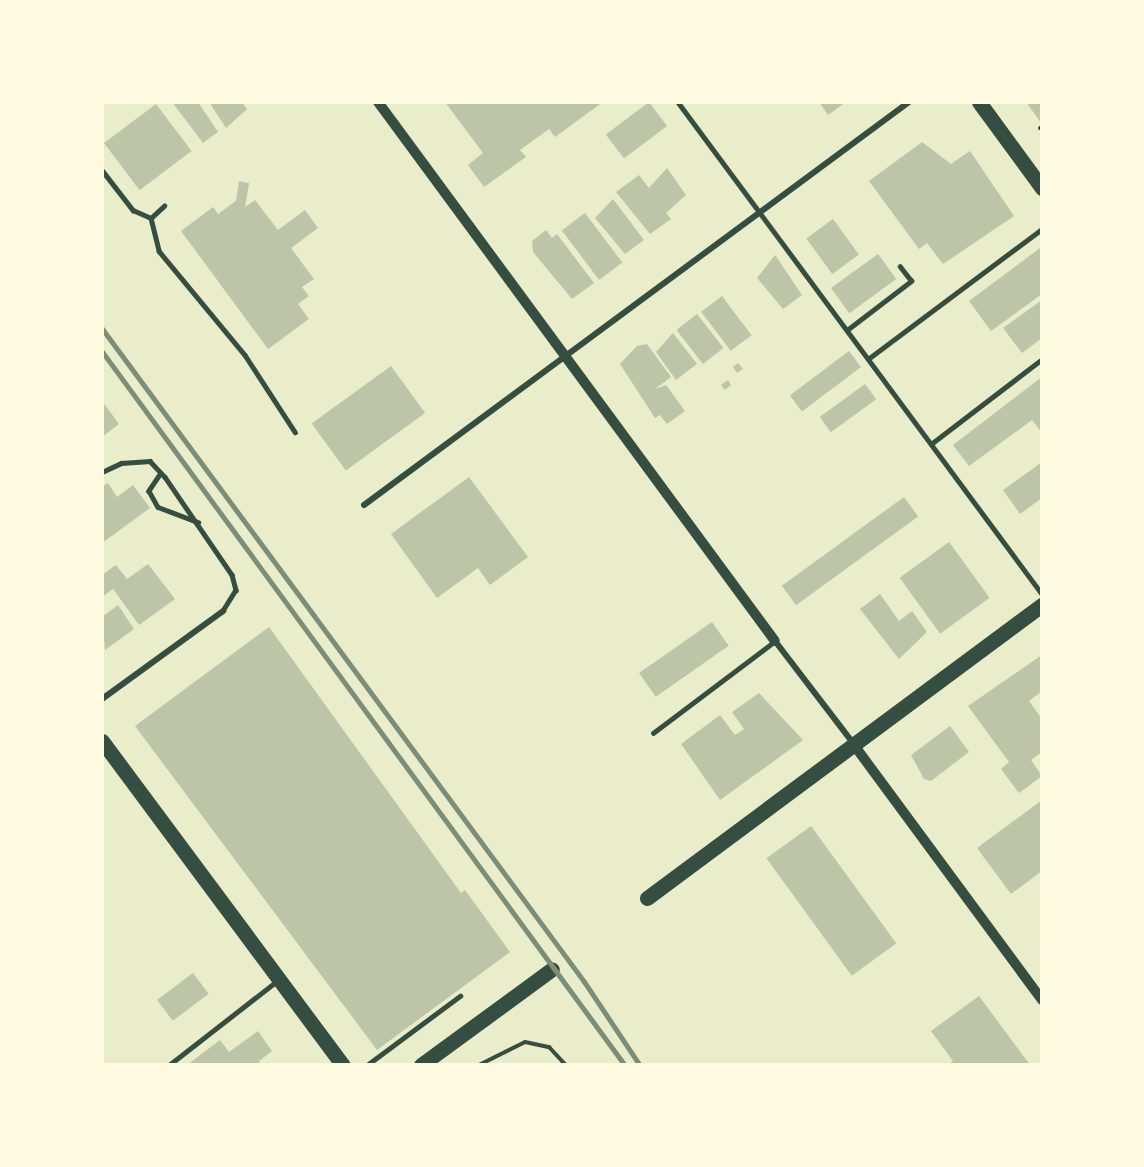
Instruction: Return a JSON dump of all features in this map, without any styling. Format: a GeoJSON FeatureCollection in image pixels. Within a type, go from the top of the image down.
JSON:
{"type":"FeatureCollection","features":[{"type":"Feature","properties":{"kind":"main road"},"geometry":{"type":"LineString","coordinates":[[979,102],[1042,188]]}},
{"type":"Feature","properties":{"kind":"main road"},"geometry":{"type":"LineString","coordinates":[[647,898],[1042,605]]}},
{"type":"Feature","properties":{"kind":"main road"},"geometry":{"type":"LineString","coordinates":[[102,741],[343,1065]]}},
{"type":"Feature","properties":{"kind":"main road"},"geometry":{"type":"LineString","coordinates":[[421,1065],[552,969]]}},
{"type":"Feature","properties":{"kind":"street"},"geometry":{"type":"LineString","coordinates":[[378,102],[1042,1000]]}},
{"type":"Feature","properties":{"kind":"street"},"geometry":{"type":"LineString","coordinates":[[364,505],[909,102]]}},
{"type":"Feature","properties":{"kind":"street"},"geometry":{"type":"LineString","coordinates":[[102,699],[223,611]]}},
{"type":"Feature","properties":{"kind":"lane"},"geometry":{"type":"LineString","coordinates":[[678,102],[1042,594]]}},
{"type":"Feature","properties":{"kind":"lane"},"geometry":{"type":"LineString","coordinates":[[102,170],[133,210],[151,218]]}},
{"type":"Feature","properties":{"kind":"lane"},"geometry":{"type":"LineString","coordinates":[[151,218],[164,206]]}},
{"type":"Feature","properties":{"kind":"lane"},"geometry":{"type":"LineString","coordinates":[[151,218],[159,251],[245,356],[295,432]]}},
{"type":"Feature","properties":{"kind":"lane"},"geometry":{"type":"LineString","coordinates":[[868,359],[1042,229]]}},
{"type":"Feature","properties":{"kind":"lane"},"geometry":{"type":"LineString","coordinates":[[847,330],[911,281],[900,267]]}},
{"type":"Feature","properties":{"kind":"lane"},"geometry":{"type":"LineString","coordinates":[[931,444],[1042,360]]}},
{"type":"Feature","properties":{"kind":"lane"},"geometry":{"type":"LineString","coordinates":[[102,472],[121,463],[150,461],[161,473],[199,522],[232,575],[236,590],[223,611]]}},
{"type":"Feature","properties":{"kind":"lane"},"geometry":{"type":"LineString","coordinates":[[161,473],[149,491],[158,507],[199,522]]}},
{"type":"Feature","properties":{"kind":"lane"},"geometry":{"type":"LineString","coordinates":[[653,733],[775,641]]}},
{"type":"Feature","properties":{"kind":"lane"},"geometry":{"type":"LineString","coordinates":[[169,1065],[279,979]]}},
{"type":"Feature","properties":{"kind":"lane"},"geometry":{"type":"LineString","coordinates":[[367,1065],[460,996]]}},
{"type":"Feature","properties":{"kind":"path"},"geometry":{"type":"LineString","coordinates":[[479,1065],[525,1042],[549,1047],[566,1065]]}},
{"type":"Feature","properties":{"kind":"building"},"geometry":{"type":"Polygon","coordinates":[[[172,102],[198,102],[218,132],[203,143],[172,102]]]}},
{"type":"Feature","properties":{"kind":"building"},"geometry":{"type":"Polygon","coordinates":[[[209,102],[242,102],[247,109],[226,128],[209,102]]]}},
{"type":"Feature","properties":{"kind":"building"},"geometry":{"type":"Polygon","coordinates":[[[445,102],[603,102],[555,137],[549,129],[520,150],[526,157],[484,187],[468,165],[483,153],[445,102]]]}},
{"type":"Feature","properties":{"kind":"building"},"geometry":{"type":"Polygon","coordinates":[[[649,102],[667,126],[624,158],[606,134],[649,102]]]}},
{"type":"Feature","properties":{"kind":"building"},"geometry":{"type":"Polygon","coordinates":[[[819,102],[846,102],[828,115],[819,102]]]}},
{"type":"Feature","properties":{"kind":"building"},"geometry":{"type":"Polygon","coordinates":[[[1026,102],[1042,102],[1042,124],[1026,102]]]}},
{"type":"Feature","properties":{"kind":"building"},"geometry":{"type":"Polygon","coordinates":[[[156,104],[192,151],[140,190],[104,143],[156,104]]]}},
{"type":"Feature","properties":{"kind":"building"},"geometry":{"type":"Polygon","coordinates":[[[922,142],[951,164],[970,151],[1014,216],[943,264],[927,243],[919,249],[869,181],[922,142]]]}},
{"type":"Feature","properties":{"kind":"building"},"geometry":{"type":"Polygon","coordinates":[[[667,168],[686,195],[666,213],[671,219],[650,234],[616,192],[639,175],[649,188],[667,168]]]}},
{"type":"Feature","properties":{"kind":"building"},"geometry":{"type":"Polygon","coordinates":[[[239,181],[249,183],[245,207],[255,200],[278,230],[305,210],[318,228],[291,248],[314,279],[302,287],[309,296],[298,304],[309,319],[268,349],[181,231],[213,207],[218,214],[236,201],[239,181]]]}},
{"type":"Feature","properties":{"kind":"building"},"geometry":{"type":"Polygon","coordinates":[[[613,199],[644,240],[625,254],[595,218],[613,199]]]}},
{"type":"Feature","properties":{"kind":"building"},"geometry":{"type":"Polygon","coordinates":[[[585,213],[622,263],[599,280],[562,230],[585,213]]]}},
{"type":"Feature","properties":{"kind":"building"},"geometry":{"type":"Polygon","coordinates":[[[833,219],[859,255],[832,274],[806,238],[833,219]]]}},
{"type":"Feature","properties":{"kind":"building"},"geometry":{"type":"Polygon","coordinates":[[[546,230],[552,238],[557,234],[594,283],[572,299],[533,252],[532,241],[546,230]]]}},
{"type":"Feature","properties":{"kind":"building"},"geometry":{"type":"Polygon","coordinates":[[[1040,248],[1042,294],[991,331],[969,301],[1040,248]]]}},
{"type":"Feature","properties":{"kind":"building"},"geometry":{"type":"Polygon","coordinates":[[[878,254],[896,279],[849,313],[831,288],[878,254]]]}},
{"type":"Feature","properties":{"kind":"building"},"geometry":{"type":"Polygon","coordinates":[[[775,255],[802,295],[783,309],[757,278],[775,255]]]}},
{"type":"Feature","properties":{"kind":"building"},"geometry":{"type":"Polygon","coordinates":[[[722,296],[751,335],[731,351],[701,312],[722,296]]]}},
{"type":"Feature","properties":{"kind":"building"},"geometry":{"type":"Polygon","coordinates":[[[1042,300],[1042,338],[1022,353],[1003,328],[1042,300]]]}},
{"type":"Feature","properties":{"kind":"building"},"geometry":{"type":"Polygon","coordinates":[[[697,314],[723,348],[703,364],[677,330],[697,314]]]}},
{"type":"Feature","properties":{"kind":"building"},"geometry":{"type":"Polygon","coordinates":[[[673,333],[697,364],[676,380],[656,352],[673,333]]]}},
{"type":"Feature","properties":{"kind":"building"},"geometry":{"type":"Polygon","coordinates":[[[647,344],[671,377],[655,389],[666,385],[685,411],[667,424],[660,415],[655,418],[620,364],[637,346],[647,344]]]}},
{"type":"Feature","properties":{"kind":"building"},"geometry":{"type":"Polygon","coordinates":[[[849,351],[861,367],[802,412],[790,396],[849,351]]]}},
{"type":"Feature","properties":{"kind":"building"},"geometry":{"type":"Polygon","coordinates":[[[738,363],[743,369],[737,373],[733,367],[738,363]]]}},
{"type":"Feature","properties":{"kind":"building"},"geometry":{"type":"Polygon","coordinates":[[[391,366],[425,413],[346,471],[312,424],[391,366]]]}},
{"type":"Feature","properties":{"kind":"building"},"geometry":{"type":"Polygon","coordinates":[[[1042,377],[1042,433],[1032,420],[969,466],[953,445],[1042,377]]]}},
{"type":"Feature","properties":{"kind":"building"},"geometry":{"type":"Polygon","coordinates":[[[728,380],[731,385],[725,390],[721,385],[728,380]]]}},
{"type":"Feature","properties":{"kind":"building"},"geometry":{"type":"Polygon","coordinates":[[[865,384],[876,399],[831,432],[820,417],[865,384]]]}},
{"type":"Feature","properties":{"kind":"building"},"geometry":{"type":"Polygon","coordinates":[[[102,401],[119,424],[102,437],[102,401]]]}},
{"type":"Feature","properties":{"kind":"building"},"geometry":{"type":"Polygon","coordinates":[[[1042,462],[1042,498],[1020,514],[1003,490],[1042,462]]]}},
{"type":"Feature","properties":{"kind":"building"},"geometry":{"type":"Polygon","coordinates":[[[469,477],[528,557],[490,585],[478,568],[437,598],[391,534],[469,477]]]}},
{"type":"Feature","properties":{"kind":"building"},"geometry":{"type":"Polygon","coordinates":[[[108,483],[117,497],[133,485],[150,508],[102,543],[102,487],[108,483]]]}},
{"type":"Feature","properties":{"kind":"building"},"geometry":{"type":"Polygon","coordinates":[[[904,497],[918,516],[796,605],[782,586],[904,497]]]}},
{"type":"Feature","properties":{"kind":"building"},"geometry":{"type":"Polygon","coordinates":[[[949,542],[990,598],[940,634],[900,578],[949,542]]]}},
{"type":"Feature","properties":{"kind":"building"},"geometry":{"type":"Polygon","coordinates":[[[148,564],[175,599],[139,625],[113,589],[102,597],[102,575],[116,565],[127,579],[148,564]]]}},
{"type":"Feature","properties":{"kind":"building"},"geometry":{"type":"Polygon","coordinates":[[[880,594],[899,621],[912,611],[927,632],[899,659],[860,609],[880,594]]]}},
{"type":"Feature","properties":{"kind":"building"},"geometry":{"type":"Polygon","coordinates":[[[118,605],[134,629],[105,650],[102,617],[118,605]]]}},
{"type":"Feature","properties":{"kind":"building"},"geometry":{"type":"Polygon","coordinates":[[[712,622],[729,646],[656,697],[639,673],[712,622]]]}},
{"type":"Feature","properties":{"kind":"building"},"geometry":{"type":"Polygon","coordinates":[[[269,627],[461,893],[465,890],[510,952],[377,1050],[135,726],[269,627]]]}},
{"type":"Feature","properties":{"kind":"building"},"geometry":{"type":"Polygon","coordinates":[[[1042,655],[1042,691],[1029,701],[1042,719],[1042,752],[1031,760],[1042,776],[1019,793],[1001,769],[1009,762],[968,706],[1042,655]]]}},
{"type":"Feature","properties":{"kind":"building"},"geometry":{"type":"Polygon","coordinates":[[[759,693],[803,740],[720,800],[681,744],[720,715],[735,735],[744,729],[732,712],[759,693]]]}},
{"type":"Feature","properties":{"kind":"building"},"geometry":{"type":"Polygon","coordinates":[[[950,726],[969,752],[931,781],[924,779],[911,755],[950,726]]]}},
{"type":"Feature","properties":{"kind":"building"},"geometry":{"type":"Polygon","coordinates":[[[1042,800],[1042,871],[1011,894],[977,848],[1042,800]]]}},
{"type":"Feature","properties":{"kind":"building"},"geometry":{"type":"Polygon","coordinates":[[[811,826],[896,943],[852,976],[767,858],[811,826]]]}},
{"type":"Feature","properties":{"kind":"building"},"geometry":{"type":"Polygon","coordinates":[[[193,973],[209,994],[173,1021],[157,1000],[193,973]]]}},
{"type":"Feature","properties":{"kind":"building"},"geometry":{"type":"Polygon","coordinates":[[[979,996],[1030,1065],[947,1065],[953,1061],[931,1031],[979,996]]]}},
{"type":"Feature","properties":{"kind":"building"},"geometry":{"type":"Polygon","coordinates":[[[258,1031],[272,1051],[259,1061],[261,1065],[187,1065],[220,1040],[229,1052],[258,1031]]]}},
{"type":"Feature","properties":{"kind":"railway"},"geometry":{"type":"LineString","coordinates":[[102,328],[584,981],[640,1065]]}},
{"type":"Feature","properties":{"kind":"railway"},"geometry":{"type":"LineString","coordinates":[[102,351],[625,1065]]}}]}
